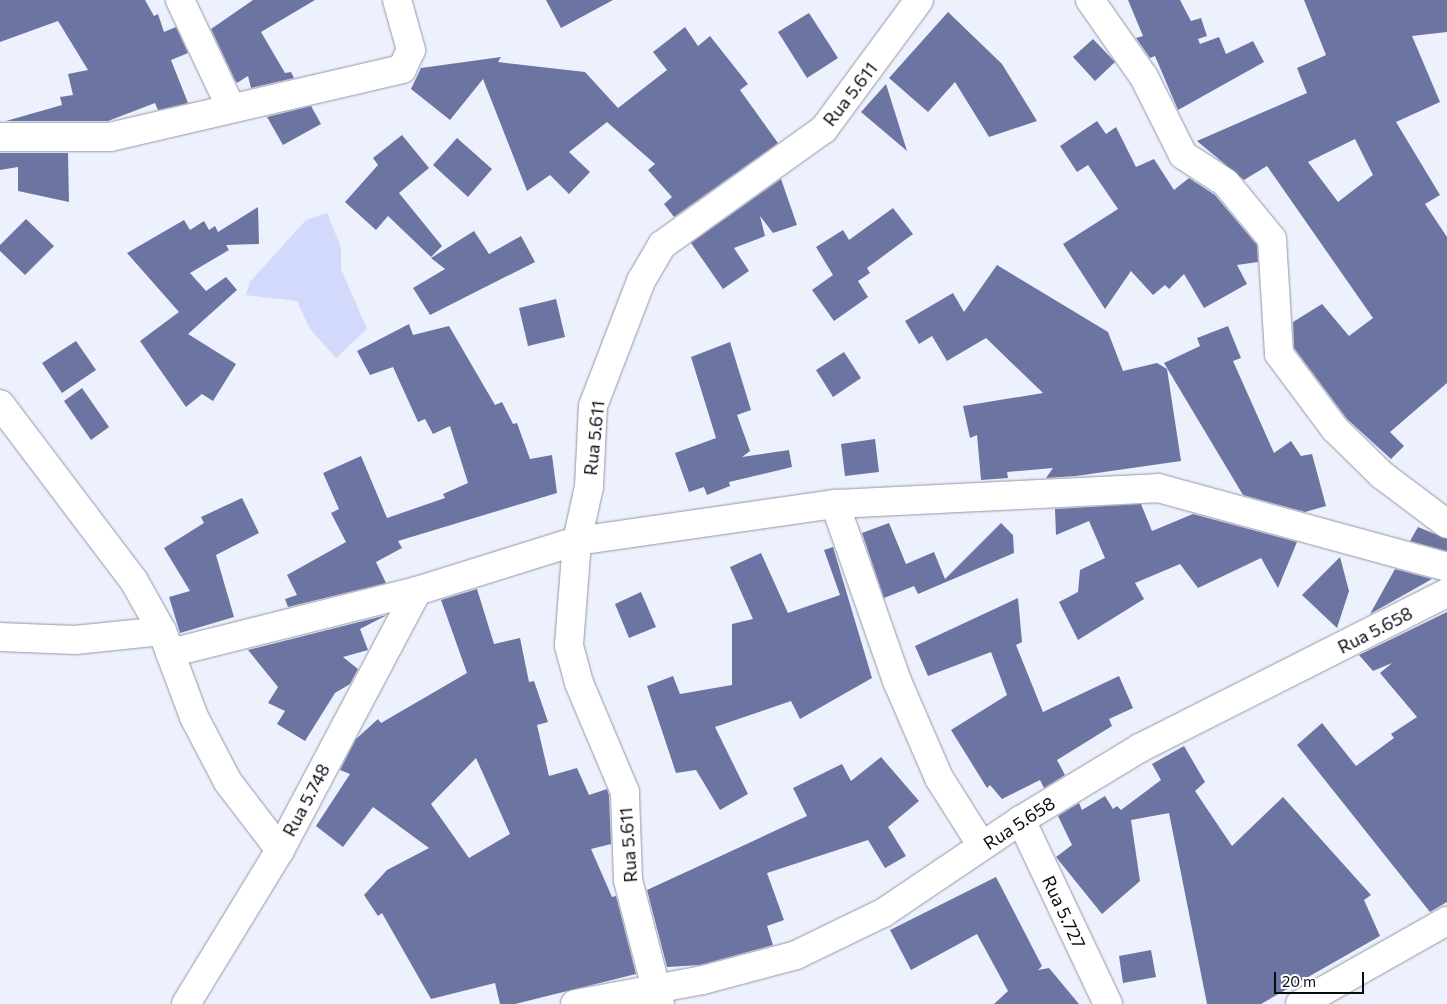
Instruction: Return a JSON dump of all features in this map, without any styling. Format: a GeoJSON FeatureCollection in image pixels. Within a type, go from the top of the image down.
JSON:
{"type":"FeatureCollection","features":[{"type":"Feature","properties":{"kind":"street"},"geometry":{"type":"LineString","coordinates":[[180,0],[231,108]]}},
{"type":"Feature","properties":{"kind":"street"},"geometry":{"type":"LineString","coordinates":[[0,137],[110,137],[402,69],[411,50],[396,0]]}},
{"type":"Feature","properties":{"kind":"street","name":"Rua 5.611"},"geometry":{"type":"LineString","coordinates":[[656,996],[628,880],[625,792],[579,683],[569,644],[577,541],[589,488],[593,406],[641,281],[662,246],[824,128],[919,0]]}},
{"type":"Feature","properties":{"kind":"street"},"geometry":{"type":"LineString","coordinates":[[1090,0],[1144,77],[1183,155],[1226,183],[1272,239],[1279,354],[1335,429],[1382,475],[1447,524]]}},
{"type":"Feature","properties":{"kind":"street"},"geometry":{"type":"LineString","coordinates":[[0,404],[110,543],[166,642],[194,717],[228,782],[280,850]]}},
{"type":"Feature","properties":{"kind":"street"},"geometry":{"type":"LineString","coordinates":[[0,637],[166,642],[417,591],[577,541],[835,504],[1158,488],[1447,567]]}},
{"type":"Feature","properties":{"kind":"street"},"geometry":{"type":"LineString","coordinates":[[835,504],[904,698],[939,778],[982,846]]}},
{"type":"Feature","properties":{"kind":"street","name":"Rua 5.748"},"geometry":{"type":"LineString","coordinates":[[186,1004],[280,850],[417,591]]}},
{"type":"Feature","properties":{"kind":"street","name":"Rua 5.658"},"geometry":{"type":"LineString","coordinates":[[575,1004],[656,996],[796,955],[883,913],[1021,820],[1140,748],[1447,593]]}},
{"type":"Feature","properties":{"kind":"street","name":"Rua 5.727"},"geometry":{"type":"LineString","coordinates":[[1021,820],[1108,1004]]}},
{"type":"Feature","properties":{"kind":"street"},"geometry":{"type":"LineString","coordinates":[[1300,1004],[1339,996],[1447,921]]}},
{"type":"Feature","properties":{"kind":"shaded area"},"geometry":{"type":"Polygon","coordinates":[[[327,213],[341,247],[341,269],[367,329],[336,358],[310,329],[297,301],[246,295],[250,282],[306,220],[327,213]]]}},
{"type":"Feature","properties":{"kind":"building"},"geometry":{"type":"Polygon","coordinates":[[[0,0],[145,0],[154,16],[158,14],[164,32],[176,27],[188,53],[171,60],[188,103],[158,110],[155,103],[108,121],[6,121],[62,105],[60,97],[73,95],[68,74],[88,70],[58,21],[0,42],[0,0]]]}},
{"type":"Feature","properties":{"kind":"building"},"geometry":{"type":"Polygon","coordinates":[[[253,0],[315,0],[261,32],[285,73],[291,72],[294,78],[251,88],[248,76],[237,83],[235,80],[211,29],[253,0]]]}},
{"type":"Feature","properties":{"kind":"building"},"geometry":{"type":"Polygon","coordinates":[[[546,0],[613,0],[561,28],[546,0]]]}},
{"type":"Feature","properties":{"kind":"building"},"geometry":{"type":"Polygon","coordinates":[[[1128,0],[1180,0],[1191,21],[1201,18],[1207,36],[1198,39],[1200,44],[1219,37],[1226,54],[1253,41],[1264,62],[1178,110],[1155,56],[1150,58],[1136,38],[1143,36],[1128,0]]]}},
{"type":"Feature","properties":{"kind":"building"},"geometry":{"type":"Polygon","coordinates":[[[1304,0],[1447,0],[1447,32],[1412,36],[1440,102],[1396,122],[1440,195],[1425,204],[1447,237],[1447,383],[1390,432],[1404,446],[1391,459],[1347,419],[1294,348],[1293,322],[1322,304],[1349,336],[1373,318],[1267,166],[1244,180],[1197,141],[1307,93],[1297,68],[1326,55],[1304,0]],[[1355,139],[1308,162],[1338,202],[1373,175],[1355,139]]]}},
{"type":"Feature","properties":{"kind":"building"},"geometry":{"type":"Polygon","coordinates":[[[948,12],[1002,64],[1037,121],[989,137],[955,82],[928,112],[889,78],[948,12]]]}},
{"type":"Feature","properties":{"kind":"building"},"geometry":{"type":"Polygon","coordinates":[[[809,13],[838,58],[807,78],[778,32],[809,13]]]}},
{"type":"Feature","properties":{"kind":"building"},"geometry":{"type":"Polygon","coordinates":[[[685,27],[698,46],[710,36],[748,84],[740,90],[778,143],[674,217],[664,204],[672,197],[648,170],[655,164],[607,122],[569,152],[590,172],[569,194],[550,175],[527,191],[483,79],[450,120],[411,89],[421,68],[501,57],[498,62],[585,72],[618,108],[667,70],[653,52],[685,27]]]}},
{"type":"Feature","properties":{"kind":"building"},"geometry":{"type":"Polygon","coordinates":[[[1093,39],[1115,62],[1095,81],[1073,57],[1093,39]]]}},
{"type":"Feature","properties":{"kind":"building"},"geometry":{"type":"Polygon","coordinates":[[[886,84],[907,151],[861,112],[886,84]]]}},
{"type":"Feature","properties":{"kind":"building"},"geometry":{"type":"Polygon","coordinates":[[[311,106],[321,124],[283,145],[267,117],[311,106]]]}},
{"type":"Feature","properties":{"kind":"building"},"geometry":{"type":"Polygon","coordinates":[[[1097,121],[1106,134],[1116,127],[1136,167],[1154,159],[1174,190],[1189,178],[1215,195],[1257,245],[1258,262],[1237,265],[1247,284],[1204,308],[1184,274],[1169,289],[1165,285],[1153,295],[1131,271],[1105,309],[1063,244],[1118,209],[1088,165],[1077,172],[1060,146],[1097,121]]]}},
{"type":"Feature","properties":{"kind":"building"},"geometry":{"type":"Polygon","coordinates":[[[402,135],[429,168],[399,193],[442,246],[431,257],[388,216],[376,230],[345,202],[378,165],[373,158],[402,135]]]}},
{"type":"Feature","properties":{"kind":"building"},"geometry":{"type":"Polygon","coordinates":[[[457,138],[492,169],[468,197],[433,165],[457,138]]]}},
{"type":"Feature","properties":{"kind":"building"},"geometry":{"type":"Polygon","coordinates":[[[0,153],[68,153],[69,202],[18,191],[18,167],[0,170],[0,153]]]}},
{"type":"Feature","properties":{"kind":"building"},"geometry":{"type":"Polygon","coordinates":[[[781,179],[797,225],[773,233],[760,216],[765,236],[734,248],[749,271],[723,289],[691,243],[781,179]]]}},
{"type":"Feature","properties":{"kind":"building"},"geometry":{"type":"Polygon","coordinates":[[[258,207],[259,244],[226,245],[229,250],[190,273],[206,291],[226,277],[237,290],[188,334],[236,364],[213,401],[202,394],[186,407],[140,341],[179,312],[127,253],[184,220],[190,230],[204,221],[209,230],[215,226],[218,232],[258,207]]]}},
{"type":"Feature","properties":{"kind":"building"},"geometry":{"type":"Polygon","coordinates":[[[893,208],[913,234],[867,268],[870,273],[858,281],[868,297],[834,321],[812,290],[833,275],[816,247],[843,230],[849,240],[893,208]]]}},
{"type":"Feature","properties":{"kind":"building"},"geometry":{"type":"Polygon","coordinates":[[[26,219],[54,246],[25,275],[0,251],[0,245],[26,219]]]}},
{"type":"Feature","properties":{"kind":"building"},"geometry":{"type":"Polygon","coordinates":[[[474,231],[489,254],[521,236],[535,262],[430,315],[413,288],[445,269],[431,258],[474,231]]]}},
{"type":"Feature","properties":{"kind":"building"},"geometry":{"type":"Polygon","coordinates":[[[997,265],[1108,332],[1123,371],[1157,363],[1167,369],[1181,461],[1076,476],[1046,478],[1053,468],[1007,472],[1008,478],[981,480],[977,435],[970,438],[963,406],[1043,393],[986,338],[947,361],[932,336],[919,344],[905,321],[953,293],[964,312],[997,265]]]}},
{"type":"Feature","properties":{"kind":"building"},"geometry":{"type":"Polygon","coordinates":[[[556,299],[565,337],[528,346],[519,308],[556,299]]]}},
{"type":"Feature","properties":{"kind":"building"},"geometry":{"type":"Polygon","coordinates":[[[409,324],[413,335],[449,326],[495,405],[502,402],[513,424],[517,423],[530,459],[552,455],[557,493],[398,541],[402,548],[376,562],[386,583],[288,607],[285,599],[297,595],[287,575],[346,542],[331,513],[339,509],[323,473],[361,456],[387,518],[445,498],[443,494],[468,483],[450,426],[433,434],[425,419],[418,422],[393,367],[370,375],[357,351],[409,324]]]}},
{"type":"Feature","properties":{"kind":"building"},"geometry":{"type":"Polygon","coordinates":[[[1228,326],[1241,358],[1233,361],[1274,453],[1291,441],[1301,456],[1312,454],[1326,506],[1305,512],[1243,495],[1164,363],[1200,346],[1197,338],[1228,326]]]}},
{"type":"Feature","properties":{"kind":"building"},"geometry":{"type":"Polygon","coordinates":[[[76,341],[96,370],[62,393],[42,363],[76,341]]]}},
{"type":"Feature","properties":{"kind":"building"},"geometry":{"type":"Polygon","coordinates":[[[730,342],[751,410],[737,415],[750,451],[742,457],[789,450],[792,467],[729,482],[730,486],[707,495],[704,487],[689,492],[675,453],[716,438],[691,357],[730,342]]]}},
{"type":"Feature","properties":{"kind":"building"},"geometry":{"type":"Polygon","coordinates":[[[844,352],[861,378],[833,397],[816,370],[844,352]]]}},
{"type":"Feature","properties":{"kind":"building"},"geometry":{"type":"Polygon","coordinates":[[[82,388],[109,427],[91,440],[64,401],[82,388]]]}},
{"type":"Feature","properties":{"kind":"building"},"geometry":{"type":"Polygon","coordinates":[[[875,439],[879,472],[845,476],[841,444],[875,439]]]}},
{"type":"Feature","properties":{"kind":"building"},"geometry":{"type":"Polygon","coordinates":[[[242,498],[259,533],[216,555],[234,617],[180,633],[169,597],[190,591],[164,548],[204,523],[201,517],[242,498]]]}},
{"type":"Feature","properties":{"kind":"building"},"geometry":{"type":"Polygon","coordinates":[[[1141,504],[1152,531],[1193,514],[1297,542],[1278,588],[1261,558],[1198,588],[1180,564],[1135,583],[1144,599],[1078,640],[1059,602],[1078,592],[1080,570],[1105,558],[1089,521],[1056,535],[1055,509],[1141,504]]]}},
{"type":"Feature","properties":{"kind":"building"},"geometry":{"type":"Polygon","coordinates":[[[889,523],[906,564],[934,552],[945,579],[1001,523],[1013,535],[1014,553],[918,594],[914,586],[884,598],[862,533],[889,523]]]}},
{"type":"Feature","properties":{"kind":"building"},"geometry":{"type":"Polygon","coordinates":[[[1418,527],[1447,539],[1447,551],[1410,541],[1418,527]]]}},
{"type":"Feature","properties":{"kind":"building"},"geometry":{"type":"Polygon","coordinates":[[[833,547],[872,678],[800,719],[791,701],[715,727],[748,794],[720,810],[696,770],[676,773],[647,686],[673,676],[680,694],[732,685],[732,624],[753,619],[730,567],[761,553],[788,613],[840,595],[824,550],[833,547]]]}},
{"type":"Feature","properties":{"kind":"building"},"geometry":{"type":"Polygon","coordinates":[[[1340,557],[1349,591],[1337,628],[1302,595],[1340,557]]]}},
{"type":"Feature","properties":{"kind":"building"},"geometry":{"type":"Polygon","coordinates":[[[1395,569],[1432,579],[1370,614],[1395,569]]]}},
{"type":"Feature","properties":{"kind":"building"},"geometry":{"type":"Polygon","coordinates":[[[477,589],[494,644],[520,638],[529,682],[534,681],[548,722],[537,725],[549,776],[577,768],[589,795],[607,789],[609,795],[611,844],[591,849],[612,897],[616,896],[636,974],[515,1004],[500,1004],[495,983],[431,999],[382,913],[378,916],[364,895],[387,870],[429,848],[373,807],[343,847],[316,826],[350,774],[340,770],[356,739],[378,719],[381,723],[467,673],[441,600],[477,589]],[[476,758],[431,804],[469,858],[510,834],[476,758]]]}},
{"type":"Feature","properties":{"kind":"building"},"geometry":{"type":"Polygon","coordinates":[[[641,592],[656,627],[629,638],[615,604],[641,592]]]}},
{"type":"Feature","properties":{"kind":"building"},"geometry":{"type":"Polygon","coordinates":[[[1018,598],[1022,642],[1016,645],[1043,712],[1119,676],[1133,708],[1109,719],[1112,726],[1057,760],[1065,775],[1044,788],[1040,780],[1002,799],[990,785],[987,788],[951,730],[1007,695],[991,652],[928,676],[915,646],[1018,598]]]}},
{"type":"Feature","properties":{"kind":"building"},"geometry":{"type":"Polygon","coordinates":[[[1447,612],[1447,902],[1430,912],[1297,745],[1322,723],[1356,766],[1394,738],[1391,734],[1417,717],[1380,673],[1392,663],[1373,671],[1359,655],[1447,612]]]}},
{"type":"Feature","properties":{"kind":"building"},"geometry":{"type":"Polygon","coordinates":[[[387,615],[360,629],[368,650],[343,657],[358,669],[350,684],[335,693],[305,741],[277,724],[285,711],[268,703],[278,687],[248,650],[387,615]]]}},
{"type":"Feature","properties":{"kind":"building"},"geometry":{"type":"Polygon","coordinates":[[[1184,746],[1205,782],[1195,791],[1232,846],[1283,797],[1371,895],[1364,900],[1380,936],[1261,1004],[1207,1004],[1169,813],[1131,820],[1140,881],[1102,914],[1056,857],[1072,845],[1058,816],[1079,803],[1082,810],[1105,796],[1113,809],[1117,806],[1121,810],[1161,780],[1152,764],[1184,746]]]}},
{"type":"Feature","properties":{"kind":"building"},"geometry":{"type":"Polygon","coordinates":[[[881,757],[919,801],[888,827],[906,856],[885,868],[868,840],[767,873],[784,920],[767,926],[773,945],[700,965],[667,967],[647,890],[807,816],[793,788],[842,764],[851,781],[881,757]]]}},
{"type":"Feature","properties":{"kind":"building"},"geometry":{"type":"Polygon","coordinates":[[[996,877],[1042,966],[1038,970],[1049,968],[1079,1004],[994,1004],[1008,991],[977,934],[911,970],[890,930],[996,877]]]}},
{"type":"Feature","properties":{"kind":"building"},"geometry":{"type":"Polygon","coordinates":[[[1151,950],[1156,977],[1123,983],[1119,956],[1151,950]]]}}]}
